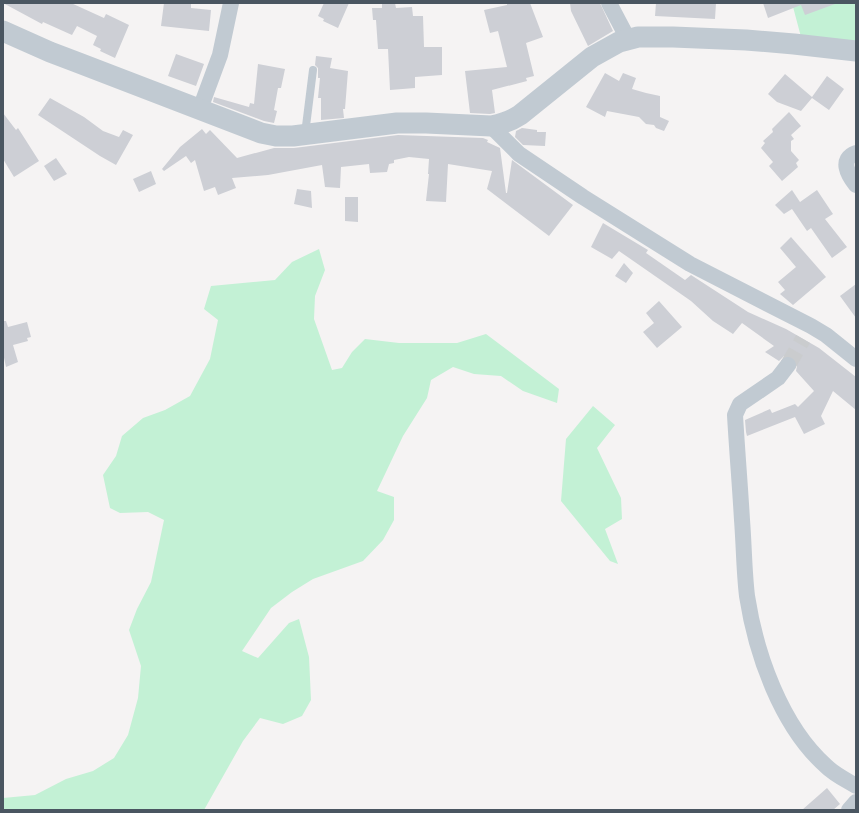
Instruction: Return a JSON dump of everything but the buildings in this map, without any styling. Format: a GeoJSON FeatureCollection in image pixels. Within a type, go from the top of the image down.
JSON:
{"type":"FeatureCollection","features":[{"type":"Feature","properties":{"kind":"street"},"geometry":{"type":"LineString","coordinates":[[200,109],[220,55],[231,3]]}},
{"type":"Feature","properties":{"kind":"street"},"geometry":{"type":"LineString","coordinates":[[609,3],[628,40]]}},
{"type":"Feature","properties":{"kind":"street"},"geometry":{"type":"LineString","coordinates":[[3,31],[50,52],[261,133],[276,136],[293,136],[397,123],[491,126],[501,124],[512,120],[592,57],[606,48],[619,42],[649,36],[746,40],[856,51]]}},
{"type":"Feature","properties":{"kind":"street"},"geometry":{"type":"LineString","coordinates":[[491,126],[519,154],[554,179],[690,264],[807,332],[826,335],[856,360]]}},
{"type":"Feature","properties":{"kind":"street"},"geometry":{"type":"LineString","coordinates":[[856,153],[852,154],[847,159],[846,165],[849,175],[856,184]]}},
{"type":"Feature","properties":{"kind":"street"},"geometry":{"type":"LineString","coordinates":[[788,366],[778,378],[740,404],[735,414],[747,595],[753,627],[763,662],[785,713],[798,735],[816,757],[826,767],[856,786]]}},
{"type":"Feature","properties":{"kind":"street"},"geometry":{"type":"LineString","coordinates":[[849,810],[856,802]]}},
{"type":"Feature","properties":{"kind":"lane"},"geometry":{"type":"LineString","coordinates":[[305,134],[313,70]]}},
{"type":"Feature","properties":{"kind":"green space"},"geometry":{"type":"Polygon","coordinates":[[[792,3],[856,3],[856,42],[801,37],[792,3]]]}},
{"type":"Feature","properties":{"kind":"green space"},"geometry":{"type":"Polygon","coordinates":[[[319,249],[325,270],[315,296],[314,319],[332,370],[342,368],[352,352],[365,339],[399,343],[457,343],[486,334],[559,389],[557,403],[523,391],[501,376],[474,374],[453,367],[431,380],[427,398],[403,436],[377,491],[394,497],[394,520],[383,540],[363,561],[313,579],[292,592],[271,608],[242,651],[258,658],[289,623],[299,619],[309,657],[311,700],[302,716],[283,724],[260,718],[243,741],[204,810],[3,810],[3,798],[35,795],[66,779],[93,771],[114,758],[128,735],[138,698],[141,666],[129,630],[137,609],[151,582],[164,520],[148,512],[120,513],[110,508],[103,475],[116,456],[122,436],[143,418],[165,410],[190,396],[210,359],[218,320],[204,309],[211,286],[275,280],[292,262],[319,249]]]}},
{"type":"Feature","properties":{"kind":"green space"},"geometry":{"type":"Polygon","coordinates":[[[593,406],[615,425],[597,448],[621,498],[622,519],[605,529],[618,564],[610,561],[561,501],[566,439],[593,406]]]}},
{"type":"Feature","properties":{"kind":"tunnel"},"geometry":{"type":"LineString","coordinates":[[788,365],[803,339]]}}]}
